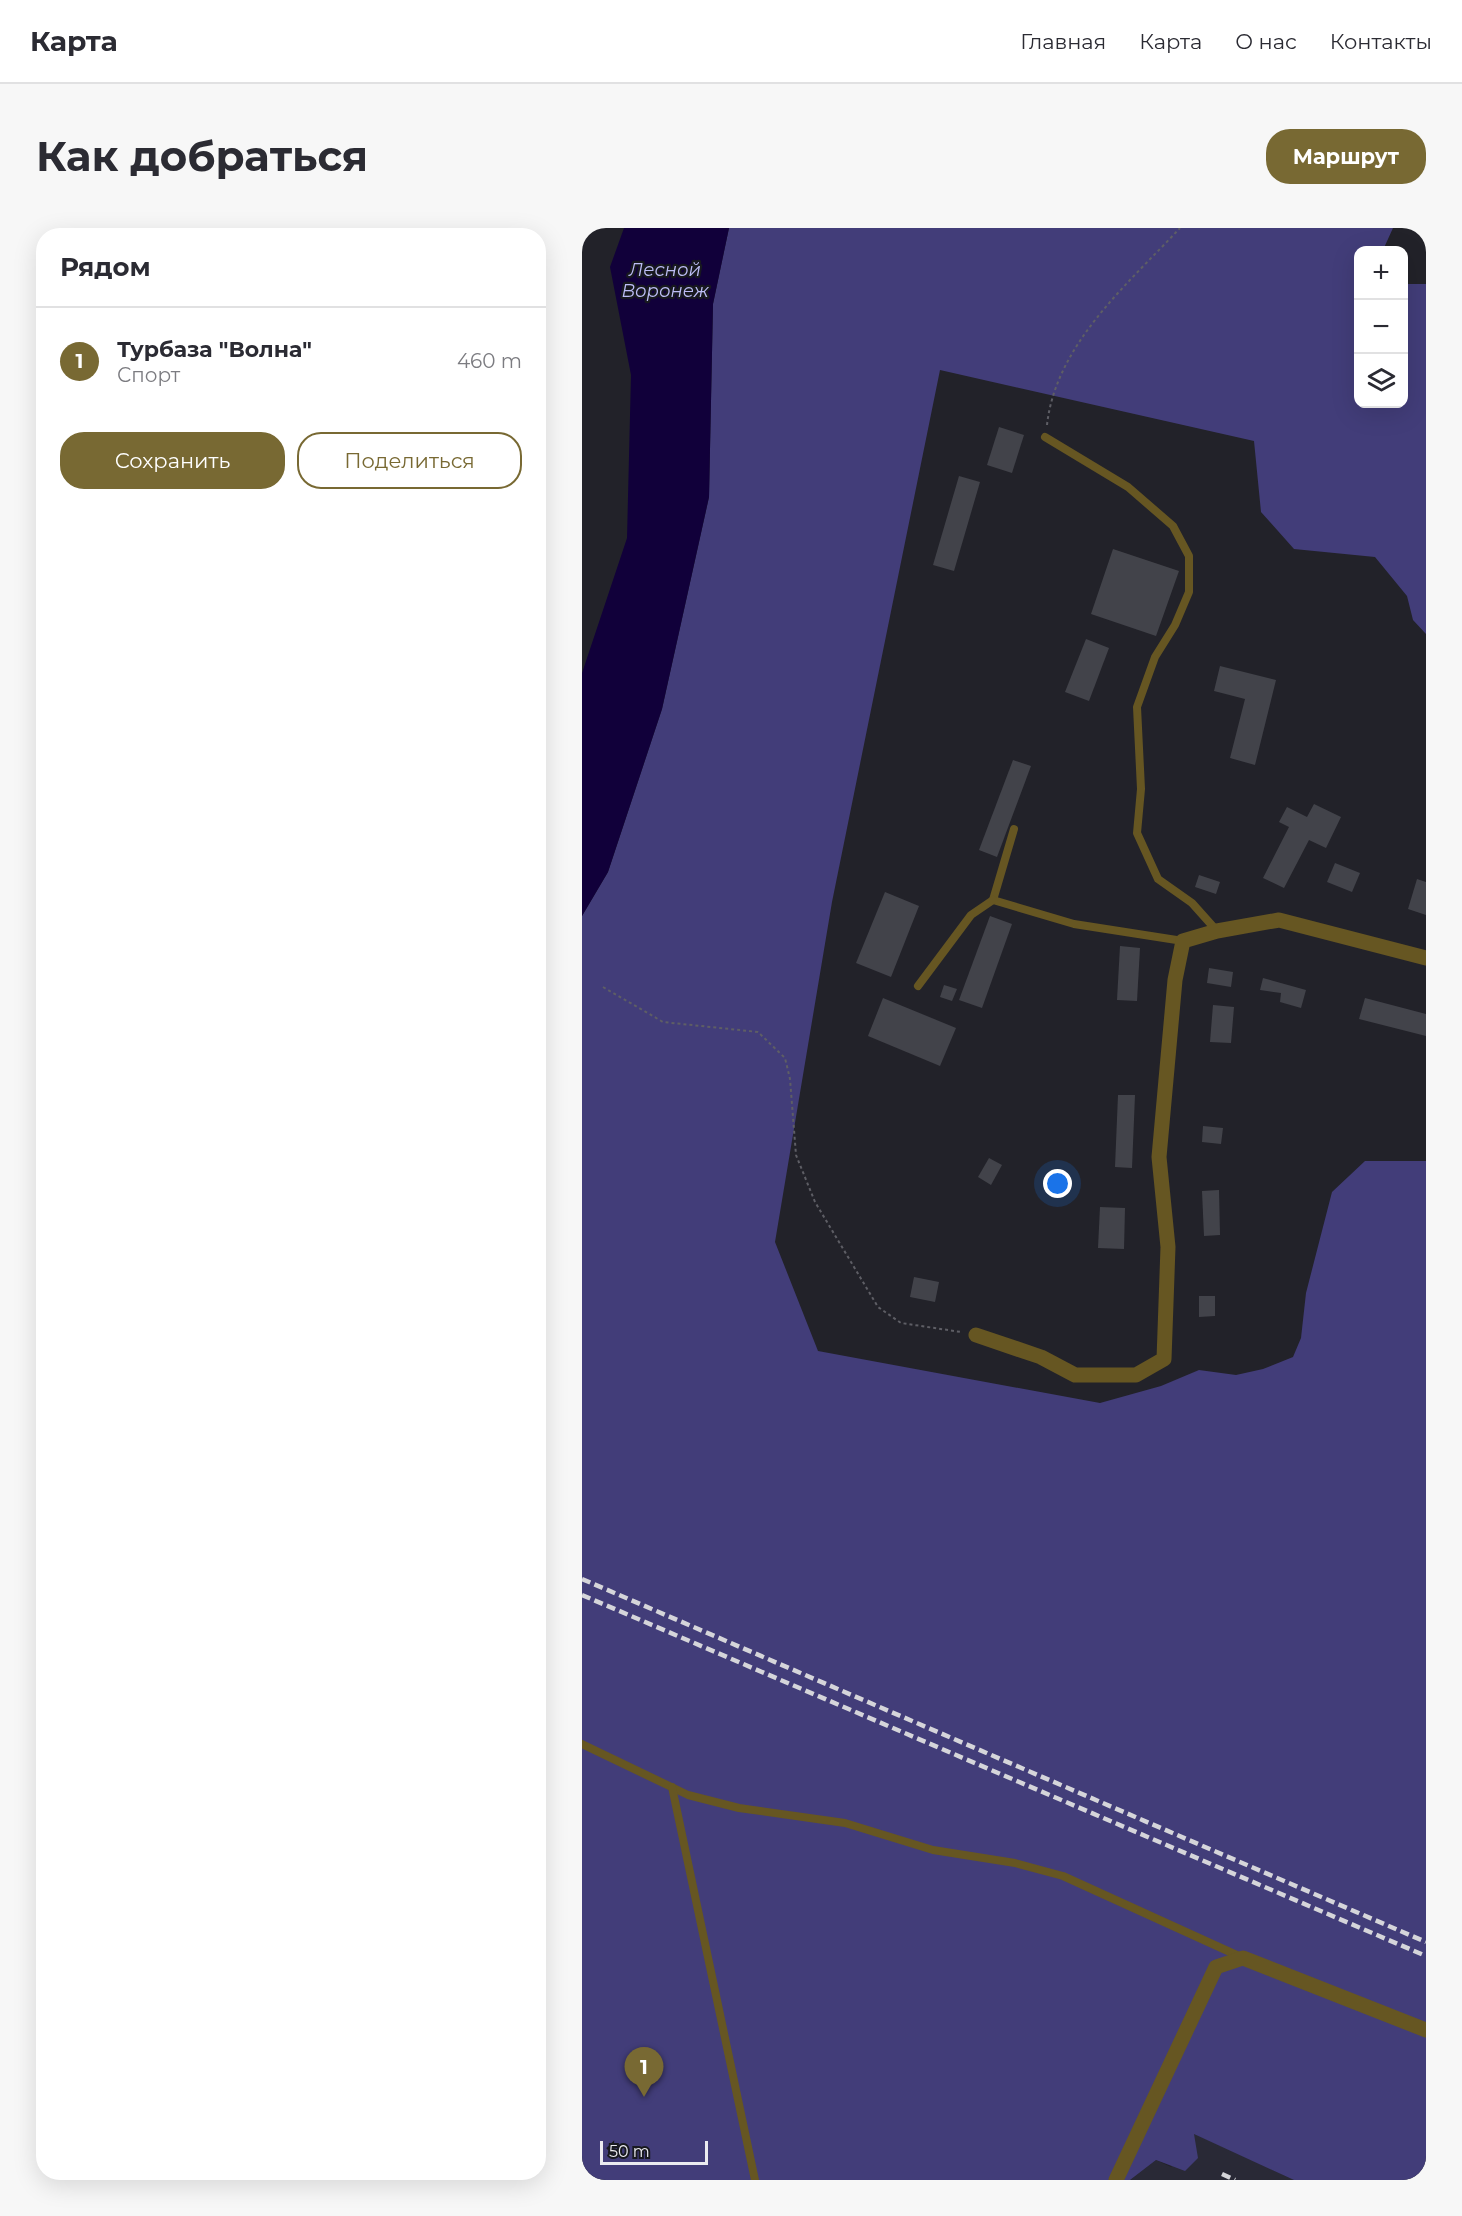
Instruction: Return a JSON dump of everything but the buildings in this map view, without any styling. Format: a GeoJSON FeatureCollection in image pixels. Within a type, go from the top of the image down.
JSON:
{"type":"FeatureCollection","features":[{"type":"Feature","properties":{"kind":"street"},"geometry":{"type":"LineString","coordinates":[[976,1335],[1041,1357],[1075,1375],[1136,1374],[1164,1359],[1168,1247],[1159,1157],[1175,980],[1184,941],[1217,931],[1279,920],[1426,958]]}},
{"type":"Feature","properties":{"kind":"street"},"geometry":{"type":"LineString","coordinates":[[1116,2180],[1216,1967],[1243,1958],[1426,2030]]}},
{"type":"Feature","properties":{"kind":"lane"},"geometry":{"type":"LineString","coordinates":[[1045,437],[1128,487],[1173,526],[1189,556],[1189,592],[1175,625],[1155,657],[1137,707],[1141,789],[1137,833],[1158,879],[1192,903],[1217,931]]}},
{"type":"Feature","properties":{"kind":"lane"},"geometry":{"type":"LineString","coordinates":[[918,986],[971,915],[993,900],[1014,829]]}},
{"type":"Feature","properties":{"kind":"lane"},"geometry":{"type":"LineString","coordinates":[[993,900],[1074,924],[1184,941]]}},
{"type":"Feature","properties":{"kind":"lane"},"geometry":{"type":"LineString","coordinates":[[582,1744],[688,1796],[739,1808],[845,1823],[933,1850],[1015,1863],[1063,1876],[1243,1958]]}},
{"type":"Feature","properties":{"kind":"lane"},"geometry":{"type":"LineString","coordinates":[[672,1787],[755,2180]]}},
{"type":"Feature","properties":{"kind":"path"},"geometry":{"type":"LineString","coordinates":[[1045,437],[1051,397],[1064,368],[1097,318],[1180,228]]}},
{"type":"Feature","properties":{"kind":"path"},"geometry":{"type":"LineString","coordinates":[[603,987],[663,1022],[758,1032],[785,1058],[790,1079],[796,1155],[815,1202],[878,1307],[901,1323],[976,1335]]}},
{"type":"Feature","properties":{"kind":"shaded area"},"geometry":{"type":"Polygon","coordinates":[[[729,228],[1393,228],[1385,246],[1354,246],[1354,408],[1408,408],[1408,284],[1426,284],[1426,634],[1413,620],[1407,596],[1375,557],[1294,549],[1261,512],[1254,441],[940,370],[832,902],[775,1242],[818,1351],[1100,1403],[1161,1386],[1199,1370],[1236,1375],[1263,1369],[1293,1357],[1301,1338],[1306,1293],[1332,1192],[1365,1161],[1426,1161],[1426,2180],[1294,2180],[1194,2134],[1198,2158],[1185,2171],[1156,2160],[1130,2180],[582,2180],[582,916],[608,872],[662,709],[709,497],[713,304],[729,228]]]}},
{"type":"Feature","properties":{"kind":"shaded area"},"geometry":{"type":"Polygon","coordinates":[[[1193,2133],[1294,2180],[1130,2180],[1156,2160],[1171,2167],[1193,2133]]]}},
{"type":"Feature","properties":{"kind":"water","name":"Лесной Воронеж"},"geometry":{"type":"Polygon","coordinates":[[[624,228],[729,228],[713,304],[709,497],[662,709],[608,872],[582,916],[582,673],[627,538],[631,375],[610,267],[624,228]]]}},
{"type":"Feature","properties":{"kind":"railway"},"geometry":{"type":"LineString","coordinates":[[582,1579],[1426,1942]]}},
{"type":"Feature","properties":{"kind":"railway"},"geometry":{"type":"LineString","coordinates":[[582,1595],[1426,1956]]}},
{"type":"Feature","properties":{"kind":"railway"},"geometry":{"type":"LineString","coordinates":[[1222,2174],[1235,2180]]}},
{"type":"Feature","properties":{"kind":"place","name":"Турбаза \"Волна\""},"geometry":{"type":"Point","coordinates":[644,2097]}}]}
